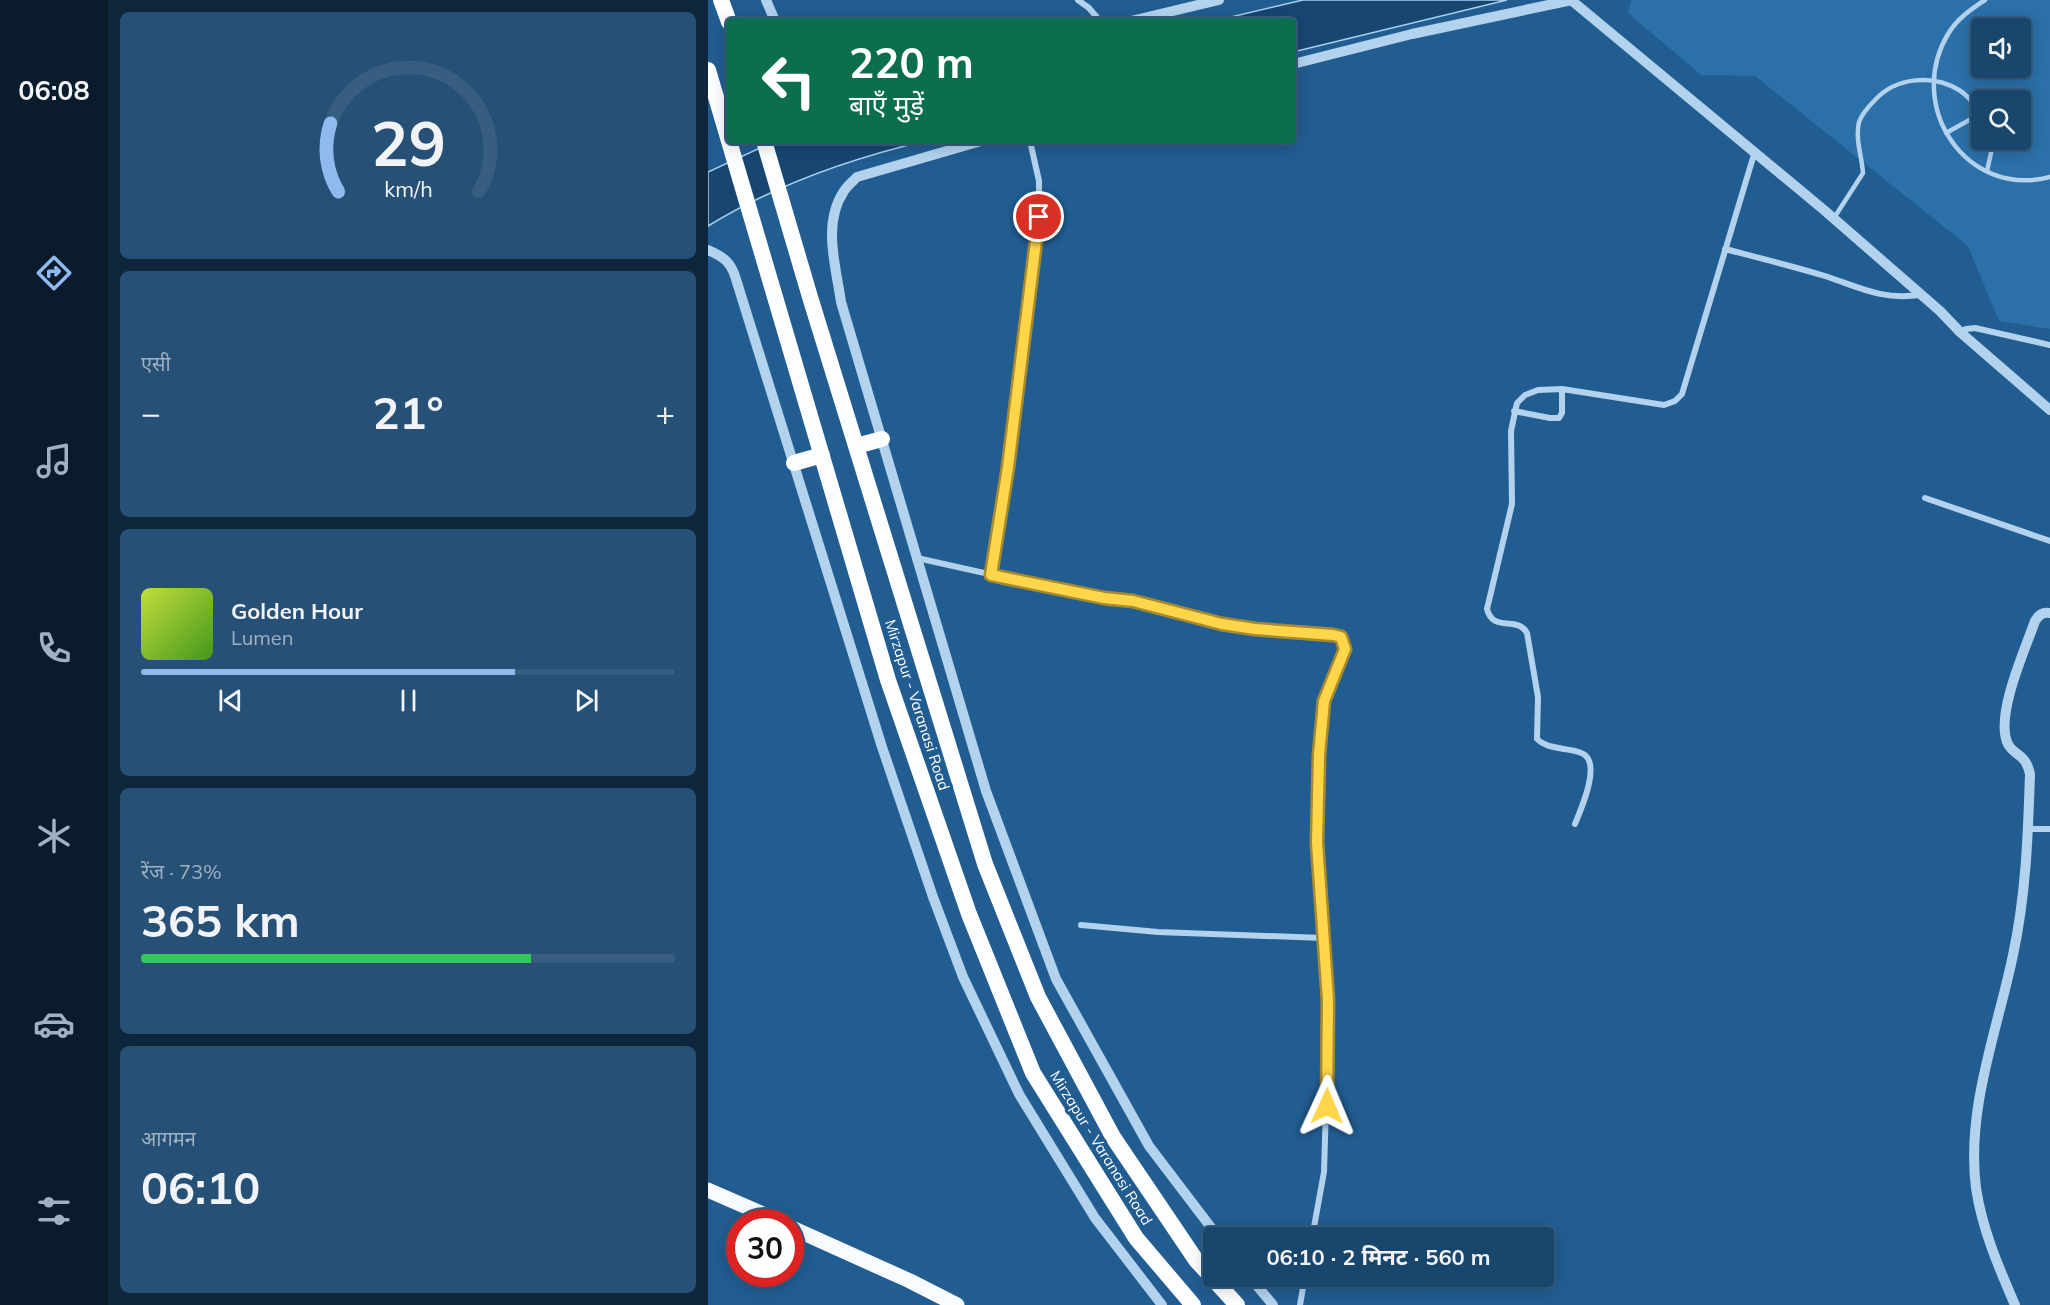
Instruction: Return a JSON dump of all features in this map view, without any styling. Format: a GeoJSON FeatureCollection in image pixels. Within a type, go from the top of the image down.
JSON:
{"type":"FeatureCollection","features":[{"type":"Feature","properties":{"kind":"highway"},"geometry":{"type":"LineString","coordinates":[[721,0],[728,18]]}},
{"type":"Feature","properties":{"kind":"highway","name":"Mirzapur - Varanasi Road"},"geometry":{"type":"LineString","coordinates":[[708,70],[726,131]]}},
{"type":"Feature","properties":{"kind":"highway","name":"Mirzapur - Varanasi Road"},"geometry":{"type":"LineString","coordinates":[[730,144],[888,680],[969,914],[1033,1073],[1136,1238],[1193,1305]]}},
{"type":"Feature","properties":{"kind":"highway","name":"Mirzapur - Varanasi Road"},"geometry":{"type":"LineString","coordinates":[[765,144],[985,864],[1038,997],[1113,1137],[1196,1260],[1237,1305]]}},
{"type":"Feature","properties":{"kind":"highway"},"geometry":{"type":"LineString","coordinates":[[856,446],[882,439]]}},
{"type":"Feature","properties":{"kind":"highway"},"geometry":{"type":"LineString","coordinates":[[794,463],[822,455]]}},
{"type":"Feature","properties":{"kind":"main road"},"geometry":{"type":"LineString","coordinates":[[708,1190],[751,1209]]}},
{"type":"Feature","properties":{"kind":"main road"},"geometry":{"type":"LineString","coordinates":[[804,1233],[957,1305]]}},
{"type":"Feature","properties":{"kind":"street"},"geometry":{"type":"LineString","coordinates":[[766,0],[774,18]]}},
{"type":"Feature","properties":{"kind":"street"},"geometry":{"type":"LineString","coordinates":[[1078,0],[1097,18]]}},
{"type":"Feature","properties":{"kind":"street"},"geometry":{"type":"LineString","coordinates":[[1144,18],[1219,0]]}},
{"type":"Feature","properties":{"kind":"street"},"geometry":{"type":"LineString","coordinates":[[1296,63],[1412,34],[1572,0],[1834,218],[2050,410]]}},
{"type":"Feature","properties":{"kind":"street"},"geometry":{"type":"LineString","coordinates":[[971,144],[857,177],[843,192],[834,217],[831,237],[841,302],[986,791],[1056,979],[1149,1146],[1211,1227]]}},
{"type":"Feature","properties":{"kind":"street"},"geometry":{"type":"LineString","coordinates":[[991,575],[1008,467],[1039,217],[1039,181],[1031,144]]}},
{"type":"Feature","properties":{"kind":"street"},"geometry":{"type":"LineString","coordinates":[[1575,824],[1586,796],[1591,774],[1590,763],[1582,753],[1550,746],[1537,739],[1538,697],[1527,633],[1518,625],[1495,621],[1489,617],[1487,609],[1512,504],[1511,431],[1514,411],[1517,403],[1525,395],[1538,390],[1562,389],[1664,405],[1675,401],[1682,394],[1755,152]]}},
{"type":"Feature","properties":{"kind":"street"},"geometry":{"type":"LineString","coordinates":[[1725,249],[1825,276],[1876,294],[1900,298],[1921,295]]}},
{"type":"Feature","properties":{"kind":"street"},"geometry":{"type":"LineString","coordinates":[[708,250],[718,254],[731,265],[882,747],[963,977],[1025,1104],[1095,1218],[1162,1305]]}},
{"type":"Feature","properties":{"kind":"street"},"geometry":{"type":"LineString","coordinates":[[1960,332],[1975,328],[2050,345]]}},
{"type":"Feature","properties":{"kind":"street"},"geometry":{"type":"LineString","coordinates":[[1514,411],[1558,418],[1562,413],[1562,389]]}},
{"type":"Feature","properties":{"kind":"street"},"geometry":{"type":"LineString","coordinates":[[1925,498],[2050,541]]}},
{"type":"Feature","properties":{"kind":"street"},"geometry":{"type":"LineString","coordinates":[[917,558],[1104,598],[1133,601],[1222,624],[1341,637],[1345,649],[1324,701],[1320,724],[1317,843],[1328,1000],[1327,1128],[1324,1172],[1314,1227]]}},
{"type":"Feature","properties":{"kind":"street"},"geometry":{"type":"LineString","coordinates":[[2015,1305],[1999,1268],[1982,1216],[1977,1189],[1975,1141],[1983,1080],[2013,954],[2027,863],[2030,774],[2028,763],[2010,748],[2006,739],[2007,704],[2035,621],[2039,615],[2050,614]]}},
{"type":"Feature","properties":{"kind":"street"},"geometry":{"type":"LineString","coordinates":[[2028,829],[2050,829]]}},
{"type":"Feature","properties":{"kind":"street"},"geometry":{"type":"LineString","coordinates":[[1081,925],[1158,932],[1323,938]]}},
{"type":"Feature","properties":{"kind":"street"},"geometry":{"type":"LineString","coordinates":[[1259,1287],[1273,1305]]}},
{"type":"Feature","properties":{"kind":"street"},"geometry":{"type":"LineString","coordinates":[[1300,1305],[1303,1287]]}},
{"type":"Feature","properties":{"kind":"lane"},"geometry":{"type":"LineString","coordinates":[[1985,0],[1965,13],[1948,33],[1937,55],[1933,80],[1938,116],[1957,149],[1971,162],[1987,171],[2006,178],[2027,180],[2050,177]]}},
{"type":"Feature","properties":{"kind":"lane"},"geometry":{"type":"LineString","coordinates":[[1834,218],[1863,172],[1859,122],[1868,106],[1881,94],[1896,85],[1913,80],[1933,80],[1960,91],[1971,100]]}},
{"type":"Feature","properties":{"kind":"lane"},"geometry":{"type":"LineString","coordinates":[[1946,133],[1971,119]]}},
{"type":"Feature","properties":{"kind":"lane"},"geometry":{"type":"LineString","coordinates":[[1987,171],[1991,150]]}},
{"type":"Feature","properties":{"kind":"shaded area"},"geometry":{"type":"Polygon","coordinates":[[[1303,0],[1507,0],[1296,51],[1296,18],[1227,18],[1303,0]]]}},
{"type":"Feature","properties":{"kind":"shaded area"},"geometry":{"type":"Polygon","coordinates":[[[1631,0],[2050,0],[2050,329],[1999,321],[1968,246],[1755,76],[1701,75],[1628,13],[1631,0]]]}},
{"type":"Feature","properties":{"kind":"shaded area"},"geometry":{"type":"Polygon","coordinates":[[[769,144],[914,144],[868,156],[813,175],[759,198],[708,226],[708,172],[769,144]]]}},
{"type":"Feature","properties":{"kind":"route"},"geometry":{"type":"LineString","coordinates":[[1039,217],[1008,467],[991,575],[1104,598],[1133,601],[1222,624],[1333,635],[1341,637],[1344,643],[1345,649],[1341,662],[1324,701],[1320,724],[1317,843],[1328,1000],[1327,1106]]}}]}
